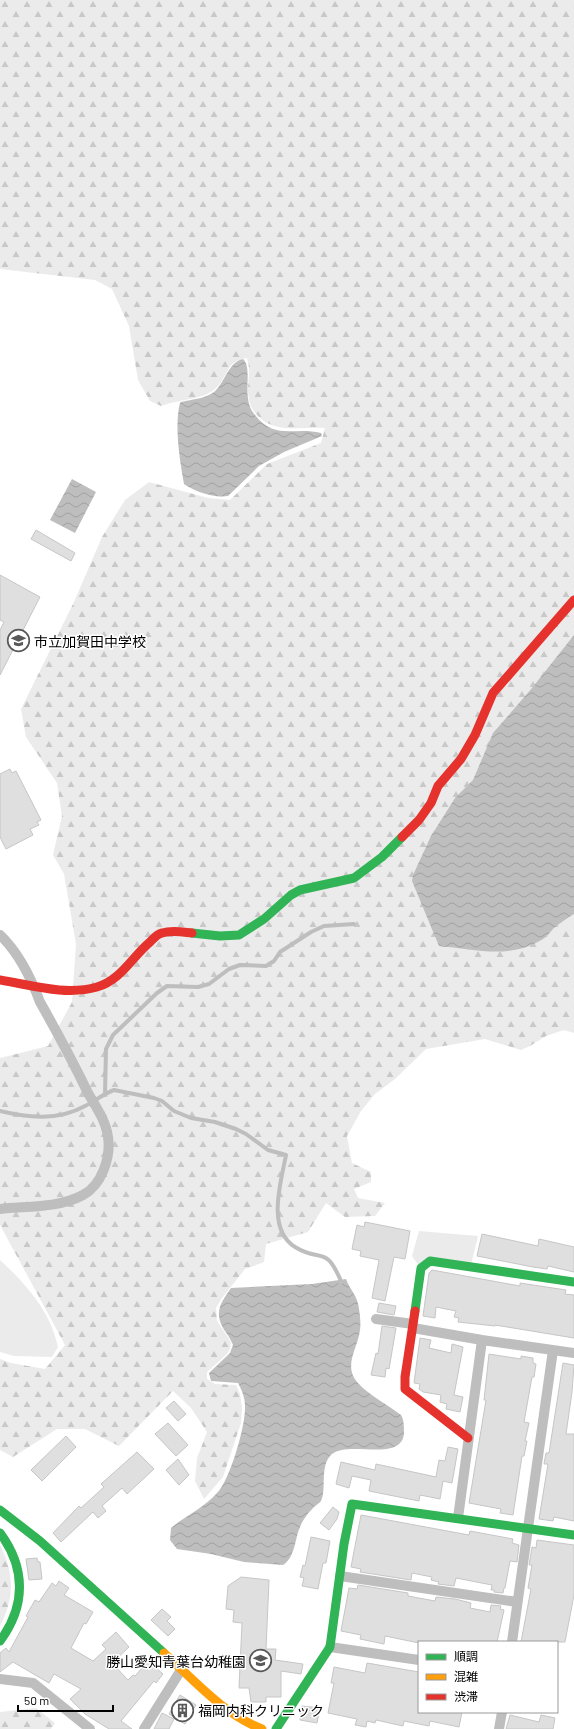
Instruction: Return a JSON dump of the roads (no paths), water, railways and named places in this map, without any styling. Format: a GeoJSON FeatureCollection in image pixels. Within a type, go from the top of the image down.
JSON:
{"type":"FeatureCollection","features":[{"type":"Feature","properties":{"kind":"street"},"geometry":{"type":"LineString","coordinates":[[0,980],[57,990],[80,990],[98,987],[119,976],[143,948],[160,933],[171,930],[220,936],[239,935],[264,919],[291,895],[300,890],[354,878],[366,870],[419,820],[431,803],[438,786],[462,759],[475,735],[493,693],[574,600]]}},
{"type":"Feature","properties":{"kind":"street"},"geometry":{"type":"LineString","coordinates":[[0,935],[16,952],[34,985],[40,1002],[97,1108],[108,1136],[109,1152],[103,1173],[85,1194],[71,1200],[0,1209]]}},
{"type":"Feature","properties":{"kind":"street"},"geometry":{"type":"LineString","coordinates":[[468,1438],[405,1389],[405,1377],[420,1268],[430,1261],[574,1282]]}},
{"type":"Feature","properties":{"kind":"street"},"geometry":{"type":"LineString","coordinates":[[376,1318],[482,1340],[574,1353]]}},
{"type":"Feature","properties":{"kind":"street"},"geometry":{"type":"LineString","coordinates":[[458,1518],[482,1340]]}},
{"type":"Feature","properties":{"kind":"street"},"geometry":{"type":"LineString","coordinates":[[512,1641],[553,1350]]}},
{"type":"Feature","properties":{"kind":"street"},"geometry":{"type":"LineString","coordinates":[[276,1729],[330,1647],[344,1544],[352,1504],[574,1535]]}},
{"type":"Feature","properties":{"kind":"street"},"geometry":{"type":"LineString","coordinates":[[0,1510],[40,1541],[181,1670],[225,1708],[247,1723],[262,1729]]}},
{"type":"Feature","properties":{"kind":"street"},"geometry":{"type":"LineString","coordinates":[[0,1533],[8,1542],[14,1556],[20,1584],[15,1614],[10,1628],[0,1641]]}},
{"type":"Feature","properties":{"kind":"street"},"geometry":{"type":"LineString","coordinates":[[340,1576],[517,1602]]}},
{"type":"Feature","properties":{"kind":"street"},"geometry":{"type":"LineString","coordinates":[[330,1647],[418,1660]]}},
{"type":"Feature","properties":{"kind":"street"},"geometry":{"type":"LineString","coordinates":[[144,1729],[181,1670]]}},
{"type":"Feature","properties":{"kind":"street"},"geometry":{"type":"LineString","coordinates":[[0,1679],[33,1683],[90,1729]]}},
{"type":"Feature","properties":{"kind":"street"},"geometry":{"type":"LineString","coordinates":[[499,1729],[502,1713]]}},
{"type":"Feature","properties":{"kind":"water"},"geometry":{"type":"Polygon","coordinates":[[[243,359],[247,370],[248,401],[255,415],[263,423],[270,428],[278,430],[312,431],[321,433],[322,436],[284,452],[259,466],[228,496],[205,494],[184,484],[179,455],[178,412],[180,403],[203,397],[214,392],[230,368],[238,361],[243,359]]]}},
{"type":"Feature","properties":{"kind":"water"},"geometry":{"type":"Polygon","coordinates":[[[72,479],[96,492],[75,533],[50,520],[72,479]]]}},
{"type":"Feature","properties":{"kind":"water"},"geometry":{"type":"Polygon","coordinates":[[[574,635],[574,914],[554,928],[544,938],[518,949],[492,952],[439,946],[412,881],[413,875],[431,836],[455,798],[473,780],[493,733],[532,688],[574,635]]]}},
{"type":"Feature","properties":{"kind":"water"},"geometry":{"type":"Polygon","coordinates":[[[346,1279],[356,1297],[360,1320],[359,1337],[351,1363],[353,1376],[366,1391],[401,1415],[404,1433],[401,1442],[394,1447],[385,1449],[350,1449],[340,1450],[332,1454],[328,1459],[324,1471],[323,1496],[321,1501],[310,1511],[303,1521],[290,1558],[283,1565],[244,1562],[211,1554],[177,1549],[170,1540],[171,1528],[206,1503],[222,1486],[232,1465],[243,1426],[245,1403],[238,1383],[211,1381],[209,1373],[230,1353],[233,1345],[222,1326],[219,1315],[220,1306],[225,1297],[231,1288],[312,1284],[346,1279]]]}},
{"type":"Feature","properties":{"kind":"waterway"},"geometry":{"type":"LineString","coordinates":[[105,1093],[106,1049],[113,1035],[157,993],[167,986],[198,987],[209,984],[229,969],[240,965],[266,966],[274,961],[280,952],[311,932],[324,926],[354,924]]}},
{"type":"Feature","properties":{"kind":"waterway"},"geometry":{"type":"LineString","coordinates":[[0,1111],[21,1115],[43,1117],[54,1116],[75,1111],[114,1090],[154,1098],[162,1101],[174,1111],[191,1118],[215,1122],[246,1134],[268,1150],[286,1155],[278,1204],[278,1217],[281,1229],[286,1239],[295,1247],[304,1252],[322,1256],[331,1262],[341,1281],[340,1284]]}},
{"type":"Feature","properties":{"kind":"place","name":"市立加賀田中学校"},"geometry":{"type":"Point","coordinates":[19,641]}},
{"type":"Feature","properties":{"kind":"place","name":"勝山愛知青葉台幼稚園"},"geometry":{"type":"Point","coordinates":[261,1661]}},
{"type":"Feature","properties":{"kind":"place","name":"福岡内科クリニック"},"geometry":{"type":"Point","coordinates":[182,1710]}}]}
